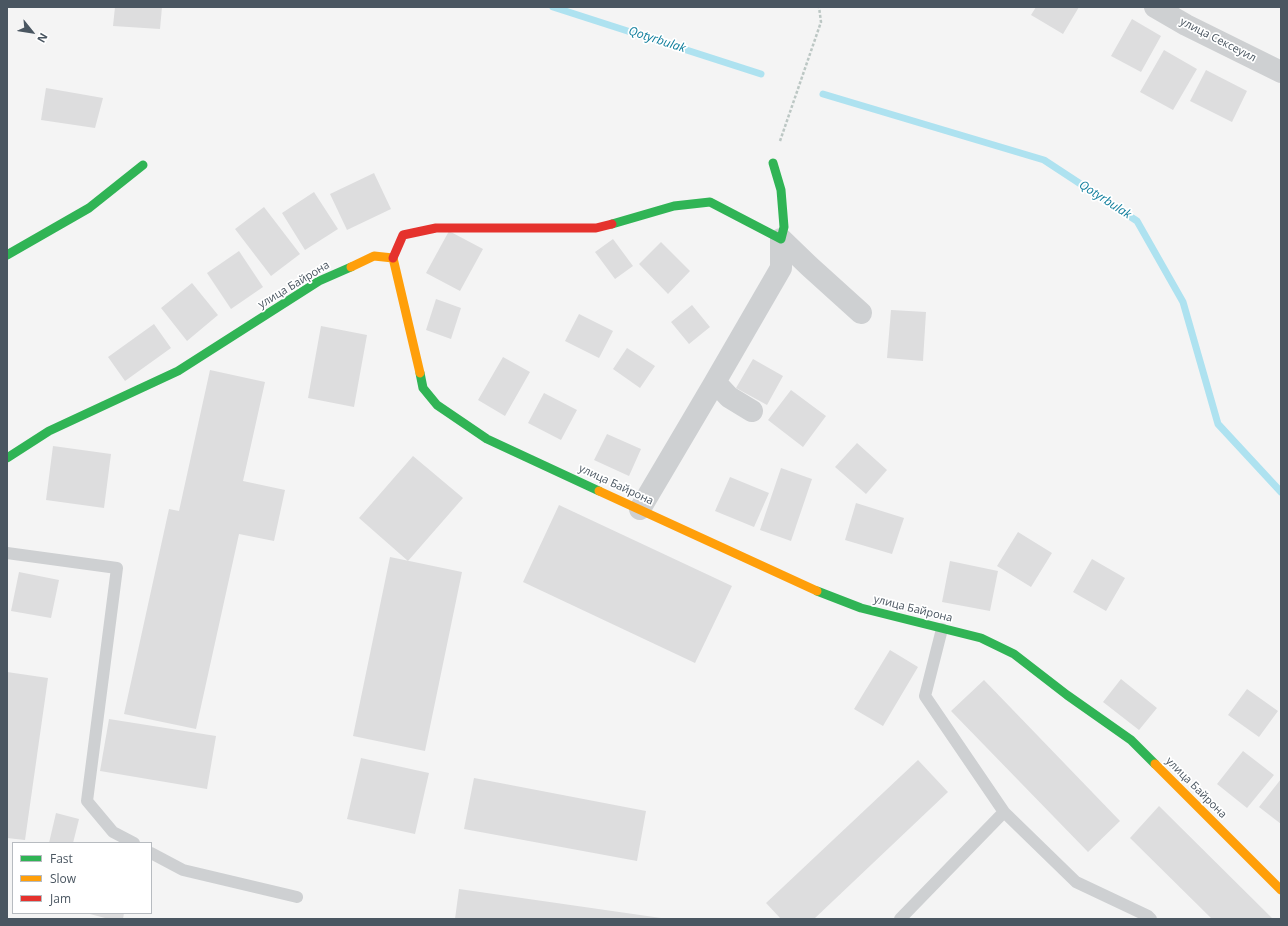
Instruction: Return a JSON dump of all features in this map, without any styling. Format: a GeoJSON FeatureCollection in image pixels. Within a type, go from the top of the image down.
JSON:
{"type":"FeatureCollection","features":[{"type":"Feature","properties":{"kind":"street","name":"улица Сексеуил"},"geometry":{"type":"LineString","coordinates":[[1155,7],[1186,25],[1281,72]]}},
{"type":"Feature","properties":{"kind":"street"},"geometry":{"type":"LineString","coordinates":[[640,509],[781,268],[781,239],[784,227],[781,190],[773,163]]}},
{"type":"Feature","properties":{"kind":"street"},"geometry":{"type":"LineString","coordinates":[[7,255],[89,208],[143,165]]}},
{"type":"Feature","properties":{"kind":"street"},"geometry":{"type":"LineString","coordinates":[[393,258],[403,235],[436,228],[596,228],[674,206],[710,202],[781,239],[808,266],[861,312]]}},
{"type":"Feature","properties":{"kind":"street","name":"улица Байрона"},"geometry":{"type":"LineString","coordinates":[[7,458],[49,432],[178,371],[320,281],[374,256],[393,258],[423,388],[437,404],[488,439],[806,586],[861,608],[981,638],[1014,654],[1067,695],[1131,740],[1281,890]]}},
{"type":"Feature","properties":{"kind":"street"},"geometry":{"type":"LineString","coordinates":[[715,382],[729,397],[752,411]]}},
{"type":"Feature","properties":{"kind":"lane"},"geometry":{"type":"LineString","coordinates":[[7,553],[117,568],[87,801],[113,832],[132,842]]}},
{"type":"Feature","properties":{"kind":"lane"},"geometry":{"type":"LineString","coordinates":[[942,629],[925,696],[1004,812],[1076,882],[1148,916],[1151,919]]}},
{"type":"Feature","properties":{"kind":"lane"},"geometry":{"type":"LineString","coordinates":[[900,919],[1004,812]]}},
{"type":"Feature","properties":{"kind":"lane"},"geometry":{"type":"LineString","coordinates":[[152,854],[183,870],[297,897]]}},
{"type":"Feature","properties":{"kind":"path"},"geometry":{"type":"LineString","coordinates":[[773,163],[821,22],[819,7]]}},
{"type":"Feature","properties":{"kind":"building"},"geometry":{"type":"Polygon","coordinates":[[[115,7],[162,7],[160,29],[113,26],[115,7]]]}},
{"type":"Feature","properties":{"kind":"building"},"geometry":{"type":"Polygon","coordinates":[[[1036,7],[1079,7],[1063,34],[1031,15],[1036,7]]]}},
{"type":"Feature","properties":{"kind":"building"},"geometry":{"type":"Polygon","coordinates":[[[1132,19],[1161,36],[1141,72],[1111,56],[1132,19]]]}},
{"type":"Feature","properties":{"kind":"building"},"geometry":{"type":"Polygon","coordinates":[[[1164,50],[1197,69],[1173,110],[1140,92],[1164,50]]]}},
{"type":"Feature","properties":{"kind":"building"},"geometry":{"type":"Polygon","coordinates":[[[1206,70],[1247,91],[1232,122],[1190,101],[1206,70]]]}},
{"type":"Feature","properties":{"kind":"building"},"geometry":{"type":"Polygon","coordinates":[[[46,88],[103,98],[95,128],[41,120],[46,88]]]}},
{"type":"Feature","properties":{"kind":"building"},"geometry":{"type":"Polygon","coordinates":[[[374,173],[391,209],[347,230],[330,194],[374,173]]]}},
{"type":"Feature","properties":{"kind":"building"},"geometry":{"type":"Polygon","coordinates":[[[314,192],[338,229],[305,250],[282,213],[314,192]]]}},
{"type":"Feature","properties":{"kind":"building"},"geometry":{"type":"Polygon","coordinates":[[[264,207],[300,254],[271,276],[235,229],[264,207]]]}},
{"type":"Feature","properties":{"kind":"building"},"geometry":{"type":"Polygon","coordinates":[[[449,231],[483,249],[460,291],[426,273],[449,231]]]}},
{"type":"Feature","properties":{"kind":"building"},"geometry":{"type":"Polygon","coordinates":[[[613,239],[633,266],[615,279],[595,252],[613,239]]]}},
{"type":"Feature","properties":{"kind":"building"},"geometry":{"type":"Polygon","coordinates":[[[661,242],[690,271],[668,294],[639,264],[661,242]]]}},
{"type":"Feature","properties":{"kind":"building"},"geometry":{"type":"Polygon","coordinates":[[[239,251],[263,287],[231,309],[207,273],[239,251]]]}},
{"type":"Feature","properties":{"kind":"building"},"geometry":{"type":"Polygon","coordinates":[[[192,283],[218,315],[187,341],[161,308],[192,283]]]}},
{"type":"Feature","properties":{"kind":"building"},"geometry":{"type":"Polygon","coordinates":[[[436,299],[461,308],[451,339],[426,330],[436,299]]]}},
{"type":"Feature","properties":{"kind":"building"},"geometry":{"type":"Polygon","coordinates":[[[692,305],[710,327],[689,344],[671,322],[692,305]]]}},
{"type":"Feature","properties":{"kind":"building"},"geometry":{"type":"Polygon","coordinates":[[[891,310],[926,312],[923,361],[887,358],[891,310]]]}},
{"type":"Feature","properties":{"kind":"building"},"geometry":{"type":"Polygon","coordinates":[[[579,314],[613,331],[599,358],[565,341],[579,314]]]}},
{"type":"Feature","properties":{"kind":"building"},"geometry":{"type":"Polygon","coordinates":[[[154,324],[171,348],[125,381],[108,357],[154,324]]]}},
{"type":"Feature","properties":{"kind":"building"},"geometry":{"type":"Polygon","coordinates":[[[321,326],[367,335],[354,407],[308,398],[321,326]]]}},
{"type":"Feature","properties":{"kind":"building"},"geometry":{"type":"Polygon","coordinates":[[[627,348],[655,366],[640,388],[613,369],[627,348]]]}},
{"type":"Feature","properties":{"kind":"building"},"geometry":{"type":"Polygon","coordinates":[[[503,357],[530,372],[505,416],[478,400],[503,357]]]}},
{"type":"Feature","properties":{"kind":"building"},"geometry":{"type":"Polygon","coordinates":[[[753,359],[783,376],[767,405],[736,388],[753,359]]]}},
{"type":"Feature","properties":{"kind":"building"},"geometry":{"type":"Polygon","coordinates":[[[210,370],[265,382],[243,481],[285,490],[274,541],[239,534],[196,729],[124,714],[169,509],[179,511],[210,370]]]}},
{"type":"Feature","properties":{"kind":"building"},"geometry":{"type":"Polygon","coordinates":[[[791,390],[826,416],[803,447],[768,420],[791,390]]]}},
{"type":"Feature","properties":{"kind":"building"},"geometry":{"type":"Polygon","coordinates":[[[544,393],[577,410],[561,440],[528,423],[544,393]]]}},
{"type":"Feature","properties":{"kind":"building"},"geometry":{"type":"Polygon","coordinates":[[[607,434],[641,449],[629,476],[594,460],[607,434]]]}},
{"type":"Feature","properties":{"kind":"building"},"geometry":{"type":"Polygon","coordinates":[[[857,443],[887,470],[866,494],[835,467],[857,443]]]}},
{"type":"Feature","properties":{"kind":"building"},"geometry":{"type":"Polygon","coordinates":[[[53,446],[111,454],[104,508],[46,500],[53,446]]]}},
{"type":"Feature","properties":{"kind":"building"},"geometry":{"type":"Polygon","coordinates":[[[413,456],[463,498],[408,561],[359,518],[413,456]]]}},
{"type":"Feature","properties":{"kind":"building"},"geometry":{"type":"Polygon","coordinates":[[[781,468],[812,479],[791,541],[760,530],[781,468]]]}},
{"type":"Feature","properties":{"kind":"building"},"geometry":{"type":"Polygon","coordinates":[[[730,477],[769,493],[754,527],[715,511],[730,477]]]}},
{"type":"Feature","properties":{"kind":"building"},"geometry":{"type":"Polygon","coordinates":[[[856,503],[904,518],[892,554],[845,540],[856,503]]]}},
{"type":"Feature","properties":{"kind":"building"},"geometry":{"type":"Polygon","coordinates":[[[559,505],[732,586],[695,663],[523,582],[559,505]]]}},
{"type":"Feature","properties":{"kind":"building"},"geometry":{"type":"Polygon","coordinates":[[[1018,532],[1052,553],[1031,587],[997,566],[1018,532]]]}},
{"type":"Feature","properties":{"kind":"building"},"geometry":{"type":"Polygon","coordinates":[[[390,557],[462,572],[425,751],[353,736],[390,557]]]}},
{"type":"Feature","properties":{"kind":"building"},"geometry":{"type":"Polygon","coordinates":[[[1092,559],[1125,578],[1106,611],[1073,592],[1092,559]]]}},
{"type":"Feature","properties":{"kind":"building"},"geometry":{"type":"Polygon","coordinates":[[[950,561],[998,571],[990,611],[942,602],[950,561]]]}},
{"type":"Feature","properties":{"kind":"building"},"geometry":{"type":"Polygon","coordinates":[[[19,572],[59,580],[51,618],[11,611],[19,572]]]}},
{"type":"Feature","properties":{"kind":"building"},"geometry":{"type":"Polygon","coordinates":[[[890,650],[918,667],[883,726],[854,709],[890,650]]]}},
{"type":"Feature","properties":{"kind":"building"},"geometry":{"type":"Polygon","coordinates":[[[7,672],[48,678],[25,840],[7,838],[7,672]]]}},
{"type":"Feature","properties":{"kind":"building"},"geometry":{"type":"Polygon","coordinates":[[[1121,679],[1157,708],[1139,730],[1103,702],[1121,679]]]}},
{"type":"Feature","properties":{"kind":"building"},"geometry":{"type":"Polygon","coordinates":[[[984,680],[1120,821],[1088,852],[951,711],[984,680]]]}},
{"type":"Feature","properties":{"kind":"building"},"geometry":{"type":"Polygon","coordinates":[[[1247,689],[1278,711],[1259,737],[1228,715],[1247,689]]]}},
{"type":"Feature","properties":{"kind":"building"},"geometry":{"type":"Polygon","coordinates":[[[109,719],[216,736],[207,789],[100,771],[109,719]]]}},
{"type":"Feature","properties":{"kind":"building"},"geometry":{"type":"Polygon","coordinates":[[[1243,751],[1274,775],[1247,808],[1217,784],[1243,751]]]}},
{"type":"Feature","properties":{"kind":"building"},"geometry":{"type":"Polygon","coordinates":[[[361,758],[429,773],[415,834],[347,819],[361,758]]]}},
{"type":"Feature","properties":{"kind":"building"},"geometry":{"type":"Polygon","coordinates":[[[918,760],[948,792],[814,919],[781,919],[766,903],[918,760]]]}},
{"type":"Feature","properties":{"kind":"building"},"geometry":{"type":"Polygon","coordinates":[[[474,778],[646,811],[637,861],[464,829],[474,778]]]}},
{"type":"Feature","properties":{"kind":"building"},"geometry":{"type":"Polygon","coordinates":[[[1281,779],[1281,824],[1259,807],[1281,779]]]}},
{"type":"Feature","properties":{"kind":"building"},"geometry":{"type":"Polygon","coordinates":[[[1159,806],[1273,919],[1212,919],[1130,838],[1159,806]]]}},
{"type":"Feature","properties":{"kind":"building"},"geometry":{"type":"Polygon","coordinates":[[[56,813],[79,819],[73,842],[49,842],[56,813]]]}},
{"type":"Feature","properties":{"kind":"building"},"geometry":{"type":"Polygon","coordinates":[[[459,889],[661,918],[661,919],[455,919],[459,889]]]}},
{"type":"Feature","properties":{"kind":"building"},"geometry":{"type":"Polygon","coordinates":[[[90,914],[124,914],[123,919],[109,919],[90,914]]]}},
{"type":"Feature","properties":{"kind":"waterway","name":"Qotyrbulak"},"geometry":{"type":"LineString","coordinates":[[553,7],[761,74]]}},
{"type":"Feature","properties":{"kind":"waterway","name":"Qotyrbulak"},"geometry":{"type":"LineString","coordinates":[[823,94],[1044,160],[1137,221],[1183,302],[1218,424],[1281,492]]}},
{"type":"Feature","properties":{"kind":"traffic: fast"},"geometry":{"type":"LineString","coordinates":[[612,224],[674,206],[710,202],[781,239],[784,227],[781,190],[773,163]]}},
{"type":"Feature","properties":{"kind":"traffic: fast"},"geometry":{"type":"LineString","coordinates":[[7,255],[89,208],[143,165]]}},
{"type":"Feature","properties":{"kind":"traffic: fast"},"geometry":{"type":"LineString","coordinates":[[7,458],[49,431],[178,371],[319,281],[351,267]]}},
{"type":"Feature","properties":{"kind":"traffic: fast"},"geometry":{"type":"LineString","coordinates":[[420,373],[423,388],[437,405],[487,439],[599,491]]}},
{"type":"Feature","properties":{"kind":"traffic: fast"},"geometry":{"type":"LineString","coordinates":[[817,591],[861,608],[981,638],[1014,654],[1067,695],[1131,740],[1155,764]]}},
{"type":"Feature","properties":{"kind":"traffic: slow"},"geometry":{"type":"LineString","coordinates":[[351,267],[374,256],[393,258],[420,373]]}},
{"type":"Feature","properties":{"kind":"traffic: slow"},"geometry":{"type":"LineString","coordinates":[[599,491],[817,591]]}},
{"type":"Feature","properties":{"kind":"traffic: slow"},"geometry":{"type":"LineString","coordinates":[[1155,764],[1281,890]]}},
{"type":"Feature","properties":{"kind":"traffic: jam"},"geometry":{"type":"LineString","coordinates":[[393,258],[403,235],[436,228],[596,228],[612,224]]}}]}
